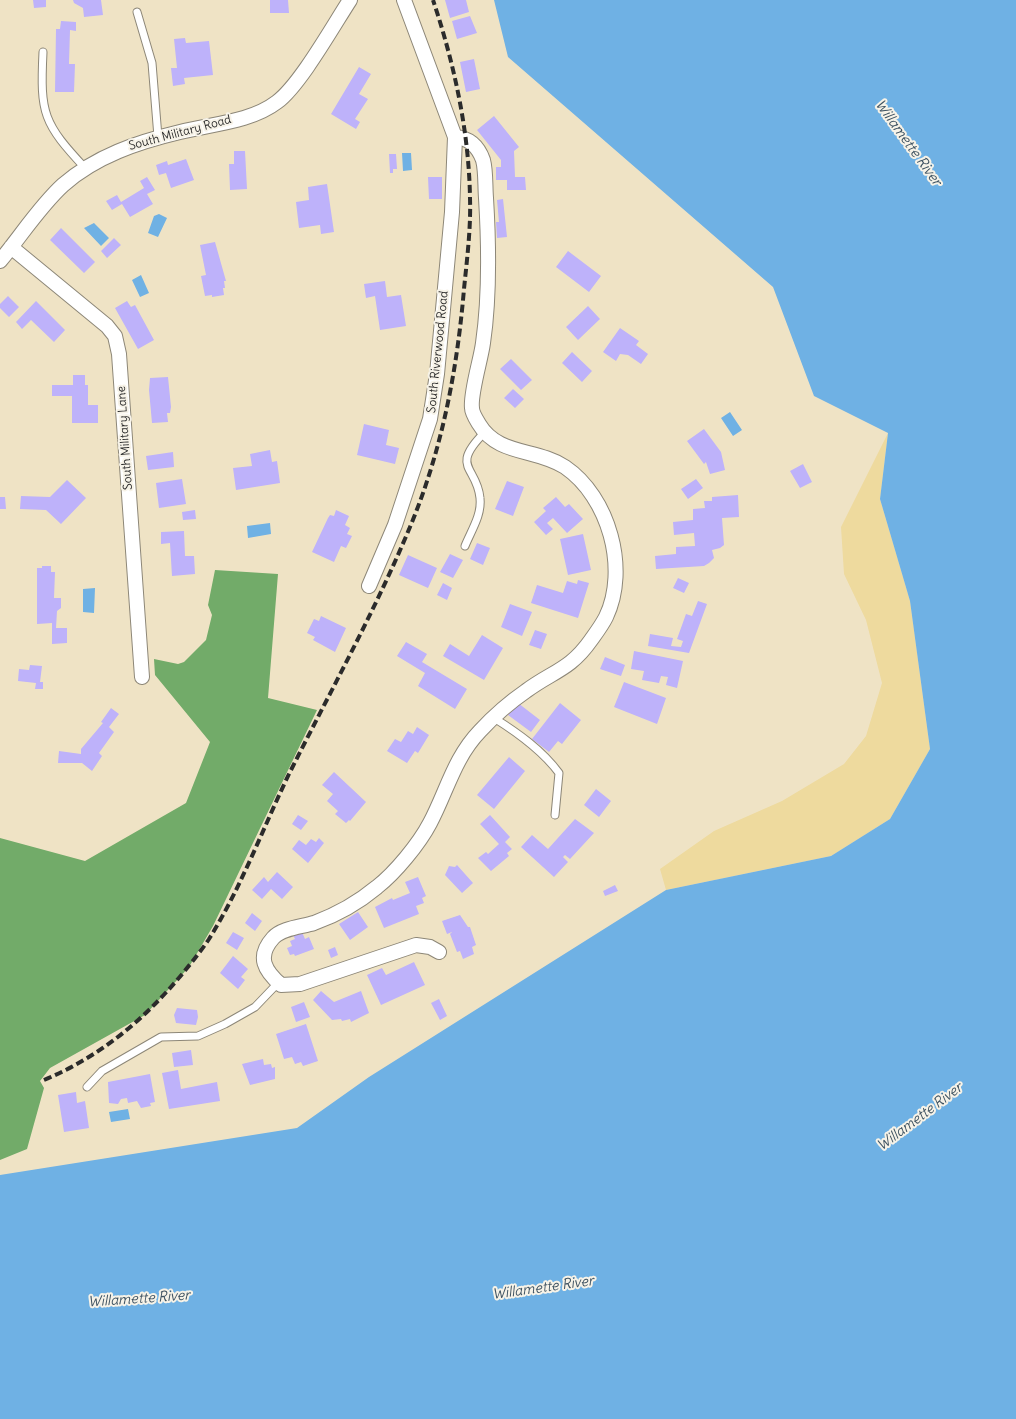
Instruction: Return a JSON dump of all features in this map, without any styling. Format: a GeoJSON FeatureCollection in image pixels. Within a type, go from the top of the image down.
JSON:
{"type":"FeatureCollection","features":[{"type":"Feature","properties":{"kind":"street","name":"South Military Road"},"geometry":{"type":"LineString","coordinates":[[0,261],[54,195],[86,168],[112,153],[158,137],[258,113],[278,102],[294,83],[350,0]]}},
{"type":"Feature","properties":{"kind":"street","name":"South Riverwood Road"},"geometry":{"type":"LineString","coordinates":[[369,586],[395,525],[430,419],[437,374],[451,224],[455,138],[404,0]]}},
{"type":"Feature","properties":{"kind":"street"},"geometry":{"type":"LineString","coordinates":[[439,952],[430,947],[416,945],[300,984],[281,985],[268,975],[265,967],[264,952],[274,938],[281,933],[316,922],[344,909],[378,887],[401,863],[430,824],[457,760],[480,731],[526,691],[569,666],[589,642],[607,615],[613,589],[616,559],[610,531],[604,514],[595,498],[579,478],[558,463],[498,444],[484,432],[471,407],[483,341],[490,257],[484,163],[471,142],[464,137],[455,138]]}},
{"type":"Feature","properties":{"kind":"street","name":"South Military Lane"},"geometry":{"type":"LineString","coordinates":[[11,247],[93,313],[115,336],[119,354],[142,677]]}},
{"type":"Feature","properties":{"kind":"lane"},"geometry":{"type":"LineString","coordinates":[[137,12],[152,63],[158,137]]}},
{"type":"Feature","properties":{"kind":"lane"},"geometry":{"type":"LineString","coordinates":[[42,52],[41,86],[44,111],[52,131],[86,168]]}},
{"type":"Feature","properties":{"kind":"lane"},"geometry":{"type":"LineString","coordinates":[[465,546],[479,514],[480,499],[467,467],[467,459],[472,446],[484,432]]}},
{"type":"Feature","properties":{"kind":"lane"},"geometry":{"type":"LineString","coordinates":[[494,718],[520,735],[551,762],[559,773],[555,815]]}},
{"type":"Feature","properties":{"kind":"lane"},"geometry":{"type":"LineString","coordinates":[[87,1087],[102,1071],[161,1037],[198,1036],[225,1024],[256,1007],[278,983]]}},
{"type":"Feature","properties":{"kind":"green space"},"geometry":{"type":"Polygon","coordinates":[[[215,570],[278,574],[268,698],[317,710],[213,926],[189,967],[145,1015],[50,1068],[40,1081],[44,1088],[27,1149],[0,1160],[0,838],[85,861],[186,803],[210,742],[155,675],[154,659],[178,664],[184,662],[206,640],[212,615],[208,605],[215,570]]]}},
{"type":"Feature","properties":{"kind":"sand"},"geometry":{"type":"Polygon","coordinates":[[[888,433],[880,499],[910,601],[930,749],[890,819],[831,856],[666,890],[660,869],[714,831],[782,801],[844,764],[866,736],[882,683],[866,620],[844,574],[841,527],[888,433]]]}},
{"type":"Feature","properties":{"kind":"water","name":"Willamette River"},"geometry":{"type":"Polygon","coordinates":[[[494,0],[1016,0],[1016,1419],[0,1419],[0,1175],[297,1128],[369,1077],[666,890],[831,856],[890,819],[930,749],[910,601],[880,499],[888,433],[814,396],[773,287],[508,57],[494,0]]]}},
{"type":"Feature","properties":{"kind":"water"},"geometry":{"type":"Polygon","coordinates":[[[402,153],[411,153],[412,170],[403,171],[402,153]]]}},
{"type":"Feature","properties":{"kind":"water"},"geometry":{"type":"Polygon","coordinates":[[[159,214],[167,218],[158,237],[148,233],[154,216],[159,214]]]}},
{"type":"Feature","properties":{"kind":"water"},"geometry":{"type":"Polygon","coordinates":[[[94,223],[109,238],[101,246],[84,228],[94,223]]]}},
{"type":"Feature","properties":{"kind":"water"},"geometry":{"type":"Polygon","coordinates":[[[141,275],[149,293],[140,297],[132,280],[141,275]]]}},
{"type":"Feature","properties":{"kind":"water"},"geometry":{"type":"Polygon","coordinates":[[[730,412],[742,430],[733,436],[721,418],[730,412]]]}},
{"type":"Feature","properties":{"kind":"water"},"geometry":{"type":"Polygon","coordinates":[[[270,523],[271,534],[248,538],[247,526],[270,523]]]}},
{"type":"Feature","properties":{"kind":"water"},"geometry":{"type":"Polygon","coordinates":[[[95,588],[94,613],[83,612],[83,589],[95,588]]]}},
{"type":"Feature","properties":{"kind":"water"},"geometry":{"type":"Polygon","coordinates":[[[128,1109],[130,1119],[111,1122],[109,1112],[128,1109]]]}},
{"type":"Feature","properties":{"kind":"building"},"geometry":{"type":"Polygon","coordinates":[[[33,0],[46,0],[46,7],[34,8],[33,0]]]}},
{"type":"Feature","properties":{"kind":"building"},"geometry":{"type":"Polygon","coordinates":[[[73,0],[101,0],[103,15],[84,17],[83,8],[74,3],[73,0]]]}},
{"type":"Feature","properties":{"kind":"building"},"geometry":{"type":"Polygon","coordinates":[[[270,0],[288,0],[289,13],[270,13],[270,0]]]}},
{"type":"Feature","properties":{"kind":"building"},"geometry":{"type":"Polygon","coordinates":[[[445,0],[466,0],[469,12],[450,18],[445,0]]]}},
{"type":"Feature","properties":{"kind":"building"},"geometry":{"type":"Polygon","coordinates":[[[470,16],[477,33],[457,39],[452,21],[470,16]]]}},
{"type":"Feature","properties":{"kind":"building"},"geometry":{"type":"Polygon","coordinates":[[[61,21],[76,22],[76,31],[70,30],[69,64],[75,64],[74,92],[55,92],[56,29],[60,29],[61,21]]]}},
{"type":"Feature","properties":{"kind":"building"},"geometry":{"type":"Polygon","coordinates":[[[185,38],[186,43],[209,41],[213,75],[184,78],[185,84],[173,86],[171,68],[177,68],[174,39],[185,38]]]}},
{"type":"Feature","properties":{"kind":"building"},"geometry":{"type":"Polygon","coordinates":[[[474,59],[480,89],[466,92],[460,62],[474,59]]]}},
{"type":"Feature","properties":{"kind":"building"},"geometry":{"type":"Polygon","coordinates":[[[359,67],[371,74],[359,94],[368,99],[355,119],[360,122],[356,129],[331,114],[359,67]]]}},
{"type":"Feature","properties":{"kind":"building"},"geometry":{"type":"Polygon","coordinates":[[[494,116],[519,147],[514,151],[515,177],[525,177],[526,190],[507,190],[507,180],[496,180],[496,167],[501,167],[501,160],[477,130],[494,116]]]}},
{"type":"Feature","properties":{"kind":"building"},"geometry":{"type":"Polygon","coordinates":[[[234,151],[245,151],[247,189],[230,190],[229,164],[234,164],[234,151]]]}},
{"type":"Feature","properties":{"kind":"building"},"geometry":{"type":"Polygon","coordinates":[[[389,154],[396,154],[397,169],[393,169],[393,173],[390,173],[389,154]]]}},
{"type":"Feature","properties":{"kind":"building"},"geometry":{"type":"Polygon","coordinates":[[[186,159],[194,180],[171,188],[166,173],[159,175],[156,165],[167,161],[168,165],[186,159]]]}},
{"type":"Feature","properties":{"kind":"building"},"geometry":{"type":"Polygon","coordinates":[[[147,177],[155,190],[147,194],[153,204],[130,217],[122,204],[112,210],[106,201],[117,195],[121,202],[144,188],[140,181],[147,177]]]}},
{"type":"Feature","properties":{"kind":"building"},"geometry":{"type":"Polygon","coordinates":[[[428,177],[442,177],[442,199],[429,199],[428,177]]]}},
{"type":"Feature","properties":{"kind":"building"},"geometry":{"type":"Polygon","coordinates":[[[327,184],[334,232],[321,234],[320,225],[299,228],[296,202],[309,200],[308,187],[327,184]]]}},
{"type":"Feature","properties":{"kind":"building"},"geometry":{"type":"Polygon","coordinates":[[[503,199],[507,237],[497,238],[496,222],[499,222],[497,200],[503,199]]]}},
{"type":"Feature","properties":{"kind":"building"},"geometry":{"type":"Polygon","coordinates":[[[61,228],[95,262],[84,273],[50,240],[61,228]]]}},
{"type":"Feature","properties":{"kind":"building"},"geometry":{"type":"Polygon","coordinates":[[[114,238],[121,245],[107,258],[101,251],[114,238]]]}},
{"type":"Feature","properties":{"kind":"building"},"geometry":{"type":"Polygon","coordinates":[[[215,242],[226,281],[224,281],[225,288],[223,288],[224,295],[212,297],[212,295],[205,296],[201,276],[206,275],[200,245],[215,242]]]}},
{"type":"Feature","properties":{"kind":"building"},"geometry":{"type":"Polygon","coordinates":[[[568,251],[601,276],[589,292],[556,267],[568,251]]]}},
{"type":"Feature","properties":{"kind":"building"},"geometry":{"type":"Polygon","coordinates":[[[385,281],[387,297],[401,295],[406,326],[380,330],[375,296],[366,298],[364,284],[385,281]]]}},
{"type":"Feature","properties":{"kind":"building"},"geometry":{"type":"Polygon","coordinates":[[[8,296],[19,307],[9,317],[0,308],[0,304],[8,296]]]}},
{"type":"Feature","properties":{"kind":"building"},"geometry":{"type":"Polygon","coordinates":[[[36,301],[65,330],[54,342],[31,320],[22,329],[16,322],[36,301]]]}},
{"type":"Feature","properties":{"kind":"building"},"geometry":{"type":"Polygon","coordinates":[[[127,301],[131,307],[135,305],[154,340],[138,349],[115,308],[127,301]]]}},
{"type":"Feature","properties":{"kind":"building"},"geometry":{"type":"Polygon","coordinates":[[[588,306],[600,319],[578,340],[566,327],[588,306]]]}},
{"type":"Feature","properties":{"kind":"building"},"geometry":{"type":"Polygon","coordinates":[[[620,328],[639,341],[636,345],[648,354],[641,364],[628,355],[620,354],[616,361],[603,352],[620,328]]]}},
{"type":"Feature","properties":{"kind":"building"},"geometry":{"type":"Polygon","coordinates":[[[572,352],[592,371],[582,382],[562,363],[572,352]]]}},
{"type":"Feature","properties":{"kind":"building"},"geometry":{"type":"Polygon","coordinates":[[[511,359],[532,380],[521,390],[500,369],[511,359]]]}},
{"type":"Feature","properties":{"kind":"building"},"geometry":{"type":"Polygon","coordinates":[[[73,375],[85,375],[85,385],[88,385],[88,405],[98,405],[98,423],[72,423],[72,396],[52,396],[52,385],[73,385],[73,375]]]}},
{"type":"Feature","properties":{"kind":"building"},"geometry":{"type":"Polygon","coordinates":[[[168,377],[171,407],[170,413],[167,413],[168,422],[152,423],[149,390],[150,378],[168,377]]]}},
{"type":"Feature","properties":{"kind":"building"},"geometry":{"type":"Polygon","coordinates":[[[513,389],[524,399],[515,408],[504,398],[513,389]]]}},
{"type":"Feature","properties":{"kind":"building"},"geometry":{"type":"Polygon","coordinates":[[[364,424],[389,430],[386,445],[399,448],[395,464],[357,455],[364,424]]]}},
{"type":"Feature","properties":{"kind":"building"},"geometry":{"type":"Polygon","coordinates":[[[704,429],[721,452],[725,470],[710,474],[706,462],[704,464],[687,441],[704,429]]]}},
{"type":"Feature","properties":{"kind":"building"},"geometry":{"type":"Polygon","coordinates":[[[270,450],[272,462],[277,461],[280,483],[236,490],[233,468],[252,466],[250,454],[270,450]]]}},
{"type":"Feature","properties":{"kind":"building"},"geometry":{"type":"Polygon","coordinates":[[[173,452],[174,467],[148,470],[146,456],[173,452]]]}},
{"type":"Feature","properties":{"kind":"building"},"geometry":{"type":"Polygon","coordinates":[[[803,464],[812,482],[800,488],[790,471],[803,464]]]}},
{"type":"Feature","properties":{"kind":"building"},"geometry":{"type":"Polygon","coordinates":[[[182,479],[186,504],[159,508],[156,483],[182,479]]]}},
{"type":"Feature","properties":{"kind":"building"},"geometry":{"type":"Polygon","coordinates":[[[696,479],[703,488],[688,499],[681,489],[696,479]]]}},
{"type":"Feature","properties":{"kind":"building"},"geometry":{"type":"Polygon","coordinates":[[[67,480],[86,498],[61,524],[46,510],[20,509],[21,496],[50,497],[67,480]]]}},
{"type":"Feature","properties":{"kind":"building"},"geometry":{"type":"Polygon","coordinates":[[[507,481],[524,487],[513,516],[495,509],[507,481]]]}},
{"type":"Feature","properties":{"kind":"building"},"geometry":{"type":"Polygon","coordinates":[[[738,495],[739,517],[722,518],[724,545],[712,550],[714,558],[709,563],[704,566],[656,569],[655,556],[676,554],[676,547],[695,546],[694,533],[674,535],[673,522],[693,520],[693,509],[705,508],[704,501],[712,501],[712,497],[738,495]]]}},
{"type":"Feature","properties":{"kind":"building"},"geometry":{"type":"Polygon","coordinates":[[[0,497],[5,497],[6,509],[0,509],[0,497]]]}},
{"type":"Feature","properties":{"kind":"building"},"geometry":{"type":"Polygon","coordinates":[[[556,497],[565,507],[569,504],[583,519],[567,533],[553,518],[547,523],[553,529],[546,535],[534,522],[546,511],[543,508],[556,497]]]}},
{"type":"Feature","properties":{"kind":"building"},"geometry":{"type":"Polygon","coordinates":[[[195,510],[196,519],[183,520],[182,512],[195,510]]]}},
{"type":"Feature","properties":{"kind":"building"},"geometry":{"type":"Polygon","coordinates":[[[336,510],[349,516],[345,525],[350,528],[347,534],[352,536],[346,548],[341,546],[334,562],[312,552],[328,518],[330,515],[334,516],[336,510]]]}},
{"type":"Feature","properties":{"kind":"building"},"geometry":{"type":"Polygon","coordinates":[[[184,531],[185,556],[194,556],[195,574],[172,576],[170,543],[161,544],[161,532],[184,531]]]}},
{"type":"Feature","properties":{"kind":"building"},"geometry":{"type":"Polygon","coordinates":[[[583,534],[591,570],[568,575],[560,539],[583,534]]]}},
{"type":"Feature","properties":{"kind":"building"},"geometry":{"type":"Polygon","coordinates":[[[477,543],[490,548],[483,565],[470,559],[477,543]]]}},
{"type":"Feature","properties":{"kind":"building"},"geometry":{"type":"Polygon","coordinates":[[[450,554],[463,560],[453,578],[440,572],[450,554]]]}},
{"type":"Feature","properties":{"kind":"building"},"geometry":{"type":"Polygon","coordinates":[[[408,555],[437,568],[428,588],[399,575],[408,555]]]}},
{"type":"Feature","properties":{"kind":"building"},"geometry":{"type":"Polygon","coordinates":[[[42,566],[51,566],[51,572],[55,572],[54,598],[61,598],[61,608],[57,611],[56,628],[67,628],[67,643],[52,644],[52,623],[37,624],[37,568],[42,568],[42,566]]]}},
{"type":"Feature","properties":{"kind":"building"},"geometry":{"type":"Polygon","coordinates":[[[678,578],[689,583],[684,593],[673,588],[678,578]]]}},
{"type":"Feature","properties":{"kind":"building"},"geometry":{"type":"Polygon","coordinates":[[[578,580],[589,583],[578,618],[531,603],[537,585],[563,593],[567,581],[577,584],[578,580]]]}},
{"type":"Feature","properties":{"kind":"building"},"geometry":{"type":"Polygon","coordinates":[[[443,583],[452,588],[447,600],[437,595],[443,583]]]}},
{"type":"Feature","properties":{"kind":"building"},"geometry":{"type":"Polygon","coordinates":[[[698,601],[707,604],[689,653],[648,646],[650,634],[673,638],[671,646],[681,647],[683,641],[677,639],[686,614],[692,616],[698,601]]]}},
{"type":"Feature","properties":{"kind":"building"},"geometry":{"type":"Polygon","coordinates":[[[510,604],[532,612],[522,636],[501,627],[510,604]]]}},
{"type":"Feature","properties":{"kind":"building"},"geometry":{"type":"Polygon","coordinates":[[[321,616],[346,628],[335,652],[313,640],[315,637],[307,633],[314,619],[319,621],[321,616]]]}},
{"type":"Feature","properties":{"kind":"building"},"geometry":{"type":"Polygon","coordinates":[[[535,630],[547,634],[541,649],[529,645],[535,630]]]}},
{"type":"Feature","properties":{"kind":"building"},"geometry":{"type":"Polygon","coordinates":[[[482,635],[503,648],[484,680],[443,656],[450,644],[469,656],[482,635]]]}},
{"type":"Feature","properties":{"kind":"building"},"geometry":{"type":"Polygon","coordinates":[[[406,642],[427,654],[422,662],[467,689],[455,709],[418,686],[425,673],[397,656],[406,642]]]}},
{"type":"Feature","properties":{"kind":"building"},"geometry":{"type":"Polygon","coordinates":[[[634,651],[683,661],[677,688],[666,685],[668,677],[661,676],[659,683],[642,680],[644,671],[631,669],[634,651]]]}},
{"type":"Feature","properties":{"kind":"building"},"geometry":{"type":"Polygon","coordinates":[[[605,657],[625,665],[621,676],[600,669],[605,657]]]}},
{"type":"Feature","properties":{"kind":"building"},"geometry":{"type":"Polygon","coordinates":[[[30,665],[42,666],[40,682],[43,682],[43,689],[35,689],[36,683],[18,681],[19,669],[29,670],[30,665]]]}},
{"type":"Feature","properties":{"kind":"building"},"geometry":{"type":"Polygon","coordinates":[[[624,682],[666,698],[657,724],[614,707],[624,682]]]}},
{"type":"Feature","properties":{"kind":"building"},"geometry":{"type":"Polygon","coordinates":[[[518,703],[540,720],[531,732],[508,715],[518,703]]]}},
{"type":"Feature","properties":{"kind":"building"},"geometry":{"type":"Polygon","coordinates":[[[560,703],[581,720],[562,744],[558,741],[549,752],[532,739],[560,703]]]}},
{"type":"Feature","properties":{"kind":"building"},"geometry":{"type":"Polygon","coordinates":[[[111,708],[119,714],[109,727],[114,732],[99,753],[102,756],[92,771],[82,763],[58,763],[59,751],[81,754],[81,749],[103,723],[101,722],[111,708]]]}},
{"type":"Feature","properties":{"kind":"building"},"geometry":{"type":"Polygon","coordinates":[[[417,727],[429,735],[418,753],[415,751],[407,763],[387,751],[395,739],[401,742],[408,731],[413,734],[417,727]]]}},
{"type":"Feature","properties":{"kind":"building"},"geometry":{"type":"Polygon","coordinates":[[[509,757],[525,771],[494,809],[477,795],[509,757]]]}},
{"type":"Feature","properties":{"kind":"building"},"geometry":{"type":"Polygon","coordinates":[[[334,772],[366,802],[350,821],[346,823],[335,814],[338,811],[327,801],[333,794],[322,785],[334,772]]]}},
{"type":"Feature","properties":{"kind":"building"},"geometry":{"type":"Polygon","coordinates":[[[596,789],[611,801],[599,817],[584,805],[596,789]]]}},
{"type":"Feature","properties":{"kind":"building"},"geometry":{"type":"Polygon","coordinates":[[[298,815],[308,821],[301,830],[292,824],[298,815]]]}},
{"type":"Feature","properties":{"kind":"building"},"geometry":{"type":"Polygon","coordinates":[[[490,815],[510,837],[505,842],[512,849],[507,853],[509,856],[491,871],[478,858],[486,852],[488,854],[499,844],[480,824],[490,815]]]}},
{"type":"Feature","properties":{"kind":"building"},"geometry":{"type":"Polygon","coordinates":[[[575,819],[594,833],[570,859],[565,855],[563,857],[568,862],[554,877],[521,847],[532,835],[548,849],[575,819]]]}},
{"type":"Feature","properties":{"kind":"building"},"geometry":{"type":"Polygon","coordinates":[[[319,838],[324,843],[308,863],[292,849],[299,840],[306,845],[311,839],[316,842],[319,838]]]}},
{"type":"Feature","properties":{"kind":"building"},"geometry":{"type":"Polygon","coordinates":[[[457,865],[473,883],[462,893],[445,875],[449,866],[455,867],[457,865]]]}},
{"type":"Feature","properties":{"kind":"building"},"geometry":{"type":"Polygon","coordinates":[[[277,872],[293,887],[282,899],[271,889],[262,899],[252,890],[264,877],[268,882],[277,872]]]}},
{"type":"Feature","properties":{"kind":"building"},"geometry":{"type":"Polygon","coordinates":[[[418,877],[426,896],[422,898],[424,903],[416,906],[419,914],[384,928],[375,907],[392,898],[393,900],[410,893],[405,882],[418,877]]]}},
{"type":"Feature","properties":{"kind":"building"},"geometry":{"type":"Polygon","coordinates":[[[615,885],[618,891],[605,896],[603,891],[615,885]]]}},
{"type":"Feature","properties":{"kind":"building"},"geometry":{"type":"Polygon","coordinates":[[[358,912],[368,927],[350,940],[339,924],[358,912]]]}},
{"type":"Feature","properties":{"kind":"building"},"geometry":{"type":"Polygon","coordinates":[[[252,913],[262,921],[255,931],[245,923],[252,913]]]}},
{"type":"Feature","properties":{"kind":"building"},"geometry":{"type":"Polygon","coordinates":[[[460,915],[468,927],[470,927],[476,945],[472,947],[474,954],[463,959],[460,951],[457,952],[450,934],[452,932],[447,934],[442,921],[460,915]]]}},
{"type":"Feature","properties":{"kind":"building"},"geometry":{"type":"Polygon","coordinates":[[[233,932],[244,938],[237,950],[226,943],[233,932]]]}},
{"type":"Feature","properties":{"kind":"building"},"geometry":{"type":"Polygon","coordinates":[[[302,932],[305,939],[309,937],[314,949],[295,956],[294,954],[290,955],[287,948],[292,946],[290,941],[295,939],[293,935],[302,932]]]}},
{"type":"Feature","properties":{"kind":"building"},"geometry":{"type":"Polygon","coordinates":[[[335,947],[338,955],[331,958],[328,950],[335,947]]]}},
{"type":"Feature","properties":{"kind":"building"},"geometry":{"type":"Polygon","coordinates":[[[233,956],[248,969],[241,977],[245,980],[238,989],[220,973],[233,956]]]}},
{"type":"Feature","properties":{"kind":"building"},"geometry":{"type":"Polygon","coordinates":[[[414,962],[425,985],[381,1005],[367,975],[382,968],[386,975],[414,962]]]}},
{"type":"Feature","properties":{"kind":"building"},"geometry":{"type":"Polygon","coordinates":[[[321,991],[334,1002],[361,991],[369,1013],[351,1022],[350,1019],[342,1021],[341,1019],[332,1020],[313,1000],[321,991]]]}},
{"type":"Feature","properties":{"kind":"building"},"geometry":{"type":"Polygon","coordinates":[[[439,999],[447,1016],[440,1020],[431,1003],[439,999]]]}},
{"type":"Feature","properties":{"kind":"building"},"geometry":{"type":"Polygon","coordinates":[[[304,1002],[310,1017],[296,1022],[291,1007],[304,1002]]]}},
{"type":"Feature","properties":{"kind":"building"},"geometry":{"type":"Polygon","coordinates":[[[177,1008],[197,1010],[196,1025],[176,1023],[174,1015],[177,1008]]]}},
{"type":"Feature","properties":{"kind":"building"},"geometry":{"type":"Polygon","coordinates":[[[306,1024],[318,1061],[303,1066],[301,1062],[295,1064],[292,1057],[284,1059],[276,1034],[306,1024]]]}},
{"type":"Feature","properties":{"kind":"building"},"geometry":{"type":"Polygon","coordinates":[[[191,1050],[193,1065],[174,1067],[172,1053],[191,1050]]]}},
{"type":"Feature","properties":{"kind":"building"},"geometry":{"type":"Polygon","coordinates":[[[263,1059],[264,1065],[271,1064],[272,1068],[275,1067],[275,1079],[250,1085],[242,1064],[263,1059]]]}},
{"type":"Feature","properties":{"kind":"building"},"geometry":{"type":"Polygon","coordinates":[[[178,1070],[181,1089],[217,1082],[220,1101],[169,1109],[162,1073],[178,1070]]]}},
{"type":"Feature","properties":{"kind":"building"},"geometry":{"type":"Polygon","coordinates":[[[150,1074],[155,1102],[150,1103],[151,1106],[141,1108],[137,1101],[128,1103],[127,1098],[121,1099],[118,1104],[109,1103],[108,1082],[150,1074]]]}},
{"type":"Feature","properties":{"kind":"building"},"geometry":{"type":"Polygon","coordinates":[[[76,1092],[77,1103],[85,1101],[89,1128],[64,1132],[58,1095],[76,1092]]]}},
{"type":"Feature","properties":{"kind":"railway"},"geometry":{"type":"LineString","coordinates":[[44,1080],[103,1048],[137,1021],[168,990],[209,939],[231,899],[289,774],[382,590],[421,498],[439,439],[452,380],[461,320],[470,221],[467,148],[459,98],[448,48],[433,0]]}}]}
